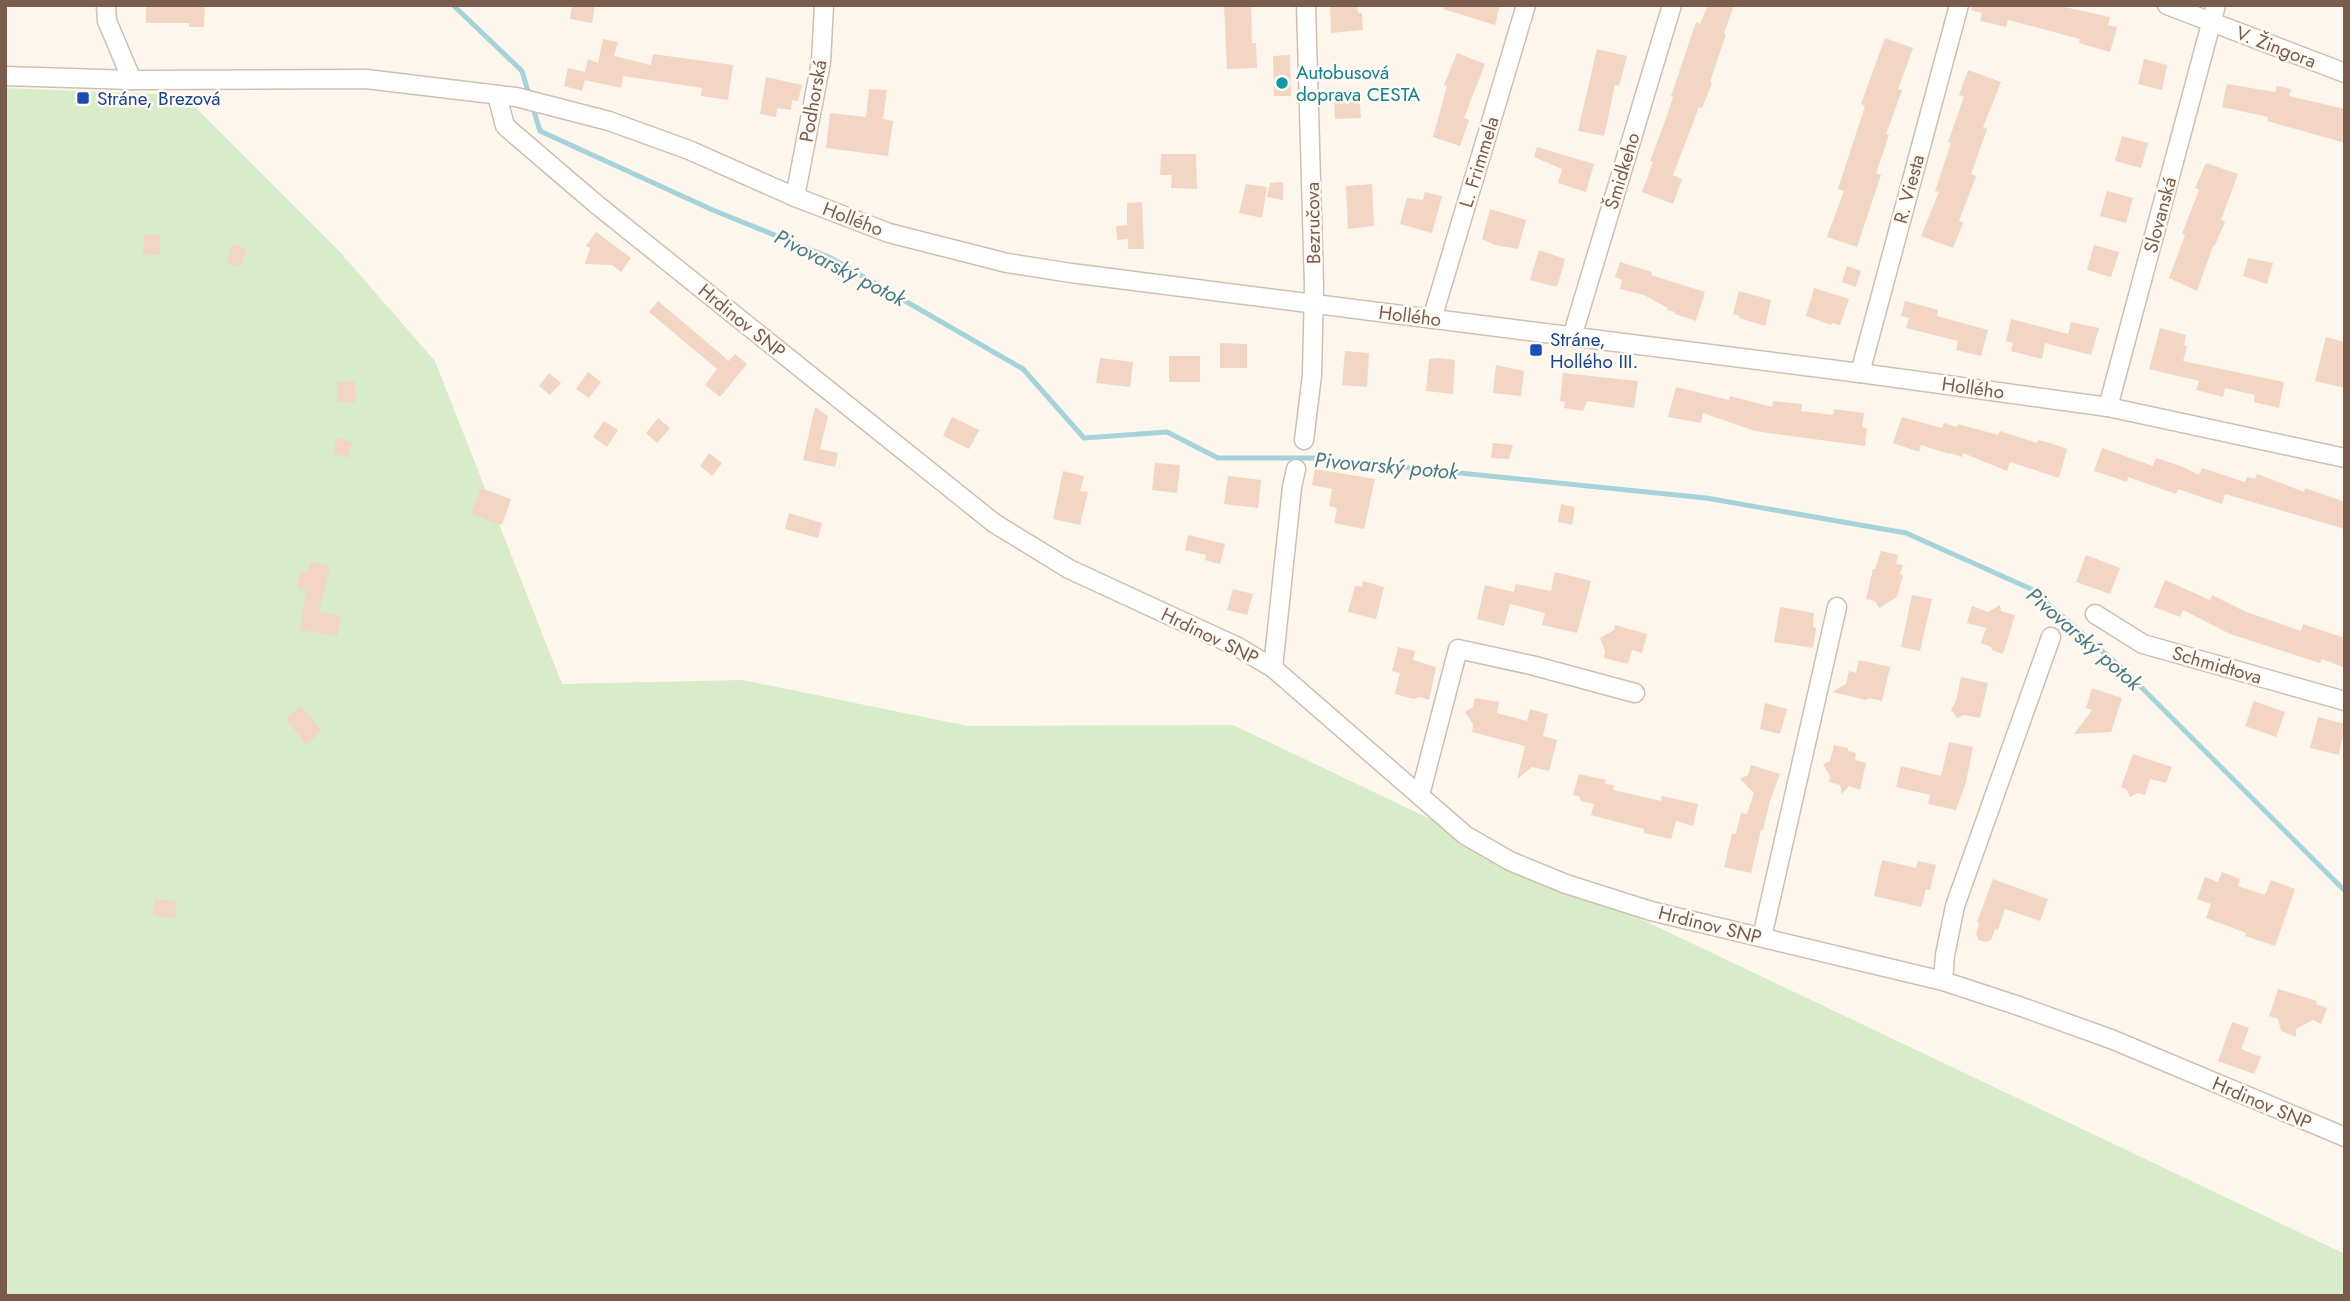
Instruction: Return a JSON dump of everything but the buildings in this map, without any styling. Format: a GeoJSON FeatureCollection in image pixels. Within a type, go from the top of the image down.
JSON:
{"type":"FeatureCollection","features":[{"type":"Feature","properties":{"kind":"street"},"geometry":{"type":"LineString","coordinates":[[106,5],[107,21],[131,80]]}},
{"type":"Feature","properties":{"kind":"street","name":"Podhorská"},"geometry":{"type":"LineString","coordinates":[[795,197],[821,62],[824,5]]}},
{"type":"Feature","properties":{"kind":"street","name":"Bezručova"},"geometry":{"type":"LineString","coordinates":[[1304,440],[1312,375],[1313,303],[1306,5]]}},
{"type":"Feature","properties":{"kind":"street","name":"L. Frimmela"},"geometry":{"type":"LineString","coordinates":[[1432,319],[1525,5]]}},
{"type":"Feature","properties":{"kind":"street","name":"Šmidkeho"},"geometry":{"type":"LineString","coordinates":[[1572,337],[1672,5]]}},
{"type":"Feature","properties":{"kind":"street","name":"R. Viesta"},"geometry":{"type":"LineString","coordinates":[[1860,373],[1959,5]]}},
{"type":"Feature","properties":{"kind":"street","name":"V. Žingora"},"geometry":{"type":"LineString","coordinates":[[2167,5],[2214,14],[2345,73]]}},
{"type":"Feature","properties":{"kind":"street","name":"Slovanská"},"geometry":{"type":"LineString","coordinates":[[2108,407],[2214,14]]}},
{"type":"Feature","properties":{"kind":"street"},"geometry":{"type":"LineString","coordinates":[[5,76],[131,80],[366,79],[497,95]]}},
{"type":"Feature","properties":{"kind":"street","name":"Hollého"},"geometry":{"type":"LineString","coordinates":[[497,95],[541,102],[609,121],[689,150],[795,197],[889,233],[1007,263],[2108,407],[2345,458]]}},
{"type":"Feature","properties":{"kind":"street","name":"Hrdinov SNP"},"geometry":{"type":"LineString","coordinates":[[497,95],[505,126],[515,135],[596,204],[994,523],[1069,569],[1238,647],[1273,668],[1465,835],[1510,862],[1566,884],[1651,911],[1943,981],[2111,1039],[2345,1137]]}},
{"type":"Feature","properties":{"kind":"street"},"geometry":{"type":"LineString","coordinates":[[1273,668],[1296,469]]}},
{"type":"Feature","properties":{"kind":"street"},"geometry":{"type":"LineString","coordinates":[[1762,937],[1837,607]]}},
{"type":"Feature","properties":{"kind":"street","name":"Schmidtova"},"geometry":{"type":"LineString","coordinates":[[2095,614],[2143,644],[2345,701]]}},
{"type":"Feature","properties":{"kind":"street"},"geometry":{"type":"LineString","coordinates":[[1943,981],[1945,955],[1955,906],[2051,637]]}},
{"type":"Feature","properties":{"kind":"street"},"geometry":{"type":"LineString","coordinates":[[1420,796],[1458,649],[1531,664],[1635,693]]}},
{"type":"Feature","properties":{"kind":"green space"},"geometry":{"type":"Polygon","coordinates":[[[5,88],[183,95],[340,252],[435,361],[562,684],[742,680],[968,726],[1233,725],[2345,1254],[2345,1296],[5,1296],[5,88]]]}},
{"type":"Feature","properties":{"kind":"waterway","name":"Pivovarský potok"},"geometry":{"type":"LineString","coordinates":[[453,5],[522,71],[529,95]]}},
{"type":"Feature","properties":{"kind":"waterway","name":"Pivovarský potok"},"geometry":{"type":"LineString","coordinates":[[532,105],[540,131],[715,211],[829,257],[1023,369],[1084,438],[1167,432],[1218,458],[1313,458],[1706,498],[1906,533],[2031,589],[2125,671],[2345,891]]}},
{"type":"Feature","properties":{"kind":"place","name":"Autobusová doprava CESTA"},"geometry":{"type":"Point","coordinates":[1282,83]}},
{"type":"Feature","properties":{"kind":"place","name":"Stráne, Brezová"},"geometry":{"type":"Point","coordinates":[83,98]}},
{"type":"Feature","properties":{"kind":"place","name":"Stráne, Hollého III."},"geometry":{"type":"Point","coordinates":[1536,350]}}]}
